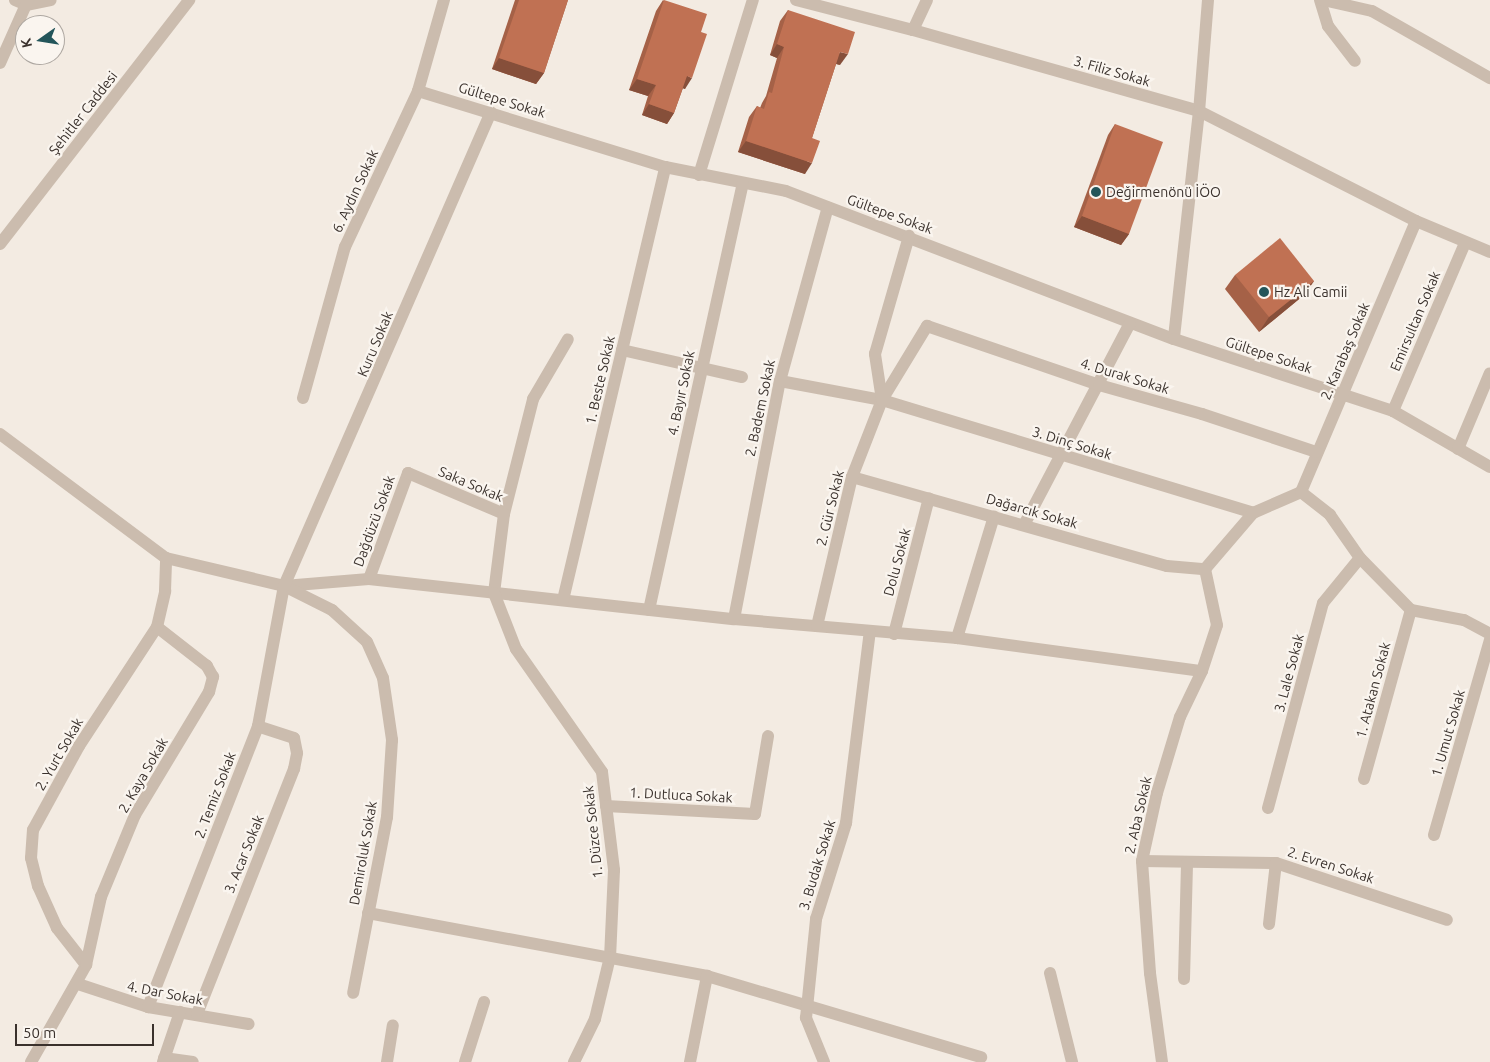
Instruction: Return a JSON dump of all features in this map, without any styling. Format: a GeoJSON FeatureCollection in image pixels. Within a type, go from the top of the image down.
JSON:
{"type":"FeatureCollection","features":[{"type":"Feature","properties":{"kind":"street"},"geometry":{"type":"LineString","coordinates":[[0,64],[23,2],[51,0]]}},
{"type":"Feature","properties":{"kind":"street","name":"Şehitler Caddesi"},"geometry":{"type":"LineString","coordinates":[[0,244],[190,0]]}},
{"type":"Feature","properties":{"kind":"street","name":"6. Aydın Sokak"},"geometry":{"type":"LineString","coordinates":[[303,398],[345,248],[418,91],[444,0]]}},
{"type":"Feature","properties":{"kind":"street"},"geometry":{"type":"LineString","coordinates":[[699,175],[753,0]]}},
{"type":"Feature","properties":{"kind":"street","name":"3. Filiz Sokak"},"geometry":{"type":"LineString","coordinates":[[796,0],[912,30],[1199,111],[1416,221],[1490,252]]}},
{"type":"Feature","properties":{"kind":"street"},"geometry":{"type":"LineString","coordinates":[[912,30],[927,0]]}},
{"type":"Feature","properties":{"kind":"street"},"geometry":{"type":"LineString","coordinates":[[1174,339],[1199,111],[1208,0]]}},
{"type":"Feature","properties":{"kind":"street"},"geometry":{"type":"LineString","coordinates":[[1355,61],[1328,26],[1321,0],[1372,11],[1490,78]]}},
{"type":"Feature","properties":{"kind":"street","name":"Gültepe Sokak"},"geometry":{"type":"LineString","coordinates":[[418,91],[665,167],[786,191],[909,236],[1174,339],[1393,411],[1490,466]]}},
{"type":"Feature","properties":{"kind":"street","name":"Kuru Sokak"},"geometry":{"type":"LineString","coordinates":[[284,586],[491,112]]}},
{"type":"Feature","properties":{"kind":"street","name":"1. Beste Sokak"},"geometry":{"type":"LineString","coordinates":[[563,600],[665,167]]}},
{"type":"Feature","properties":{"kind":"street","name":"4. Bayır Sokak"},"geometry":{"type":"LineString","coordinates":[[649,610],[743,183]]}},
{"type":"Feature","properties":{"kind":"street","name":"2. Badem Sokak"},"geometry":{"type":"LineString","coordinates":[[734,618],[780,381],[828,206]]}},
{"type":"Feature","properties":{"kind":"street","name":"2. Karabaş Sokak"},"geometry":{"type":"LineString","coordinates":[[1301,492],[1316,452],[1343,395],[1416,221]]}},
{"type":"Feature","properties":{"kind":"street","name":"2. Gür Sokak"},"geometry":{"type":"LineString","coordinates":[[882,400],[875,354],[909,236]]}},
{"type":"Feature","properties":{"kind":"street","name":"Emirsultan Sokak"},"geometry":{"type":"LineString","coordinates":[[1393,411],[1465,243]]}},
{"type":"Feature","properties":{"kind":"street"},"geometry":{"type":"LineString","coordinates":[[1024,524],[1062,457],[1130,323]]}},
{"type":"Feature","properties":{"kind":"street","name":"2. Gür Sokak"},"geometry":{"type":"LineString","coordinates":[[817,626],[852,477],[882,400],[927,326]]}},
{"type":"Feature","properties":{"kind":"street","name":"4. Durak Sokak"},"geometry":{"type":"LineString","coordinates":[[927,326],[1099,385],[1202,414],[1316,452]]}},
{"type":"Feature","properties":{"kind":"street"},"geometry":{"type":"LineString","coordinates":[[504,514],[532,399],[568,340]]}},
{"type":"Feature","properties":{"kind":"street"},"geometry":{"type":"LineString","coordinates":[[622,350],[742,377]]}},
{"type":"Feature","properties":{"kind":"street"},"geometry":{"type":"LineString","coordinates":[[1458,449],[1490,372]]}},
{"type":"Feature","properties":{"kind":"street","name":"3. Dinç Sokak"},"geometry":{"type":"LineString","coordinates":[[780,381],[882,400],[1062,457],[1253,512]]}},
{"type":"Feature","properties":{"kind":"street"},"geometry":{"type":"LineString","coordinates":[[0,434],[166,558],[284,586],[369,579],[649,610],[894,634],[957,638],[1202,671]]}},
{"type":"Feature","properties":{"kind":"street","name":"Saka Sokak"},"geometry":{"type":"LineString","coordinates":[[408,473],[504,514],[494,593]]}},
{"type":"Feature","properties":{"kind":"street","name":"Dağdüzü Sokak"},"geometry":{"type":"LineString","coordinates":[[369,579],[408,473]]}},
{"type":"Feature","properties":{"kind":"street","name":"Dağarcık Sokak"},"geometry":{"type":"LineString","coordinates":[[852,477],[1024,524],[1167,566],[1205,569]]}},
{"type":"Feature","properties":{"kind":"street"},"geometry":{"type":"LineString","coordinates":[[1205,569],[1253,512],[1301,492],[1330,515],[1360,558],[1411,610],[1464,620],[1490,634]]}},
{"type":"Feature","properties":{"kind":"street","name":"Dolu Sokak"},"geometry":{"type":"LineString","coordinates":[[894,634],[929,498]]}},
{"type":"Feature","properties":{"kind":"street"},"geometry":{"type":"LineString","coordinates":[[957,638],[994,516]]}},
{"type":"Feature","properties":{"kind":"street","name":"2. Yurt Sokak"},"geometry":{"type":"LineString","coordinates":[[86,965],[57,928],[38,886],[31,858],[33,830],[79,746],[156,626],[165,590],[166,558]]}},
{"type":"Feature","properties":{"kind":"street","name":"3. Lale Sokak"},"geometry":{"type":"LineString","coordinates":[[1268,808],[1323,603],[1360,558]]}},
{"type":"Feature","properties":{"kind":"street","name":"2. Aba Sokak"},"geometry":{"type":"LineString","coordinates":[[1162,1062],[1150,973],[1142,861],[1157,793],[1180,718],[1202,671],[1217,625],[1205,569]]}},
{"type":"Feature","properties":{"kind":"street","name":"2. Temiz Sokak"},"geometry":{"type":"LineString","coordinates":[[148,1006],[258,726],[284,586]]}},
{"type":"Feature","properties":{"kind":"street","name":"Demiroluk Sokak"},"geometry":{"type":"LineString","coordinates":[[284,586],[332,610],[367,642],[383,678],[392,740],[387,817],[353,993]]}},
{"type":"Feature","properties":{"kind":"street","name":"1. Düzce Sokak"},"geometry":{"type":"LineString","coordinates":[[494,593],[516,649],[602,772],[614,870],[610,957],[595,1019],[574,1062]]}},
{"type":"Feature","properties":{"kind":"street","name":"1. Atakan Sokak"},"geometry":{"type":"LineString","coordinates":[[1364,779],[1411,610]]}},
{"type":"Feature","properties":{"kind":"street","name":"2. Kaya Sokak"},"geometry":{"type":"LineString","coordinates":[[86,965],[101,897],[135,815],[209,692],[213,677],[207,666],[156,626]]}},
{"type":"Feature","properties":{"kind":"street","name":"3. Budak Sokak"},"geometry":{"type":"LineString","coordinates":[[806,1012],[816,919],[846,823],[870,631]]}},
{"type":"Feature","properties":{"kind":"street","name":"1. Umut Sokak"},"geometry":{"type":"LineString","coordinates":[[1434,834],[1490,640]]}},
{"type":"Feature","properties":{"kind":"street","name":"3. Acar Sokak"},"geometry":{"type":"LineString","coordinates":[[197,1014],[294,769],[297,753],[294,738],[258,726]]}},
{"type":"Feature","properties":{"kind":"street","name":"1. Dutluca Sokak"},"geometry":{"type":"LineString","coordinates":[[606,806],[755,814],[768,736]]}},
{"type":"Feature","properties":{"kind":"street","name":"2. Evren Sokak"},"geometry":{"type":"LineString","coordinates":[[1142,861],[1276,863],[1448,920]]}},
{"type":"Feature","properties":{"kind":"street"},"geometry":{"type":"LineString","coordinates":[[1184,979],[1187,863]]}},
{"type":"Feature","properties":{"kind":"street"},"geometry":{"type":"LineString","coordinates":[[1269,924],[1276,863]]}},
{"type":"Feature","properties":{"kind":"street"},"geometry":{"type":"LineString","coordinates":[[368,913],[707,976],[806,1012],[980,1057]]}},
{"type":"Feature","properties":{"kind":"street"},"geometry":{"type":"LineString","coordinates":[[31,1062],[78,984],[86,965]]}},
{"type":"Feature","properties":{"kind":"street"},"geometry":{"type":"LineString","coordinates":[[1050,973],[1072,1062]]}},
{"type":"Feature","properties":{"kind":"street"},"geometry":{"type":"LineString","coordinates":[[690,1062],[707,976]]}},
{"type":"Feature","properties":{"kind":"street","name":"4. Dar Sokak"},"geometry":{"type":"LineString","coordinates":[[78,984],[148,1006],[249,1024]]}},
{"type":"Feature","properties":{"kind":"street"},"geometry":{"type":"LineString","coordinates":[[465,1062],[484,1002]]}},
{"type":"Feature","properties":{"kind":"street"},"geometry":{"type":"LineString","coordinates":[[180,1012],[164,1060],[193,1062]]}},
{"type":"Feature","properties":{"kind":"street"},"geometry":{"type":"LineString","coordinates":[[806,1012],[824,1062]]}},
{"type":"Feature","properties":{"kind":"street"},"geometry":{"type":"LineString","coordinates":[[386,1062],[392,1025]]}},
{"type":"Feature","properties":{"kind":"building"},"geometry":{"type":"Polygon","coordinates":[[[519,0],[568,0],[544,73],[499,58],[519,0]]]}},
{"type":"Feature","properties":{"kind":"building"},"geometry":{"type":"Polygon","coordinates":[[[664,0],[707,14],[701,32],[707,34],[692,78],[687,76],[674,113],[649,104],[656,85],[637,79],[664,0]]]}},
{"type":"Feature","properties":{"kind":"building"},"geometry":{"type":"Polygon","coordinates":[[[788,10],[855,32],[848,54],[840,52],[812,138],[820,141],[812,163],[746,141],[757,106],[764,109],[769,92],[772,93],[784,47],[777,44],[788,10]]]}},
{"type":"Feature","properties":{"kind":"building"},"geometry":{"type":"Polygon","coordinates":[[[1115,124],[1163,142],[1129,234],[1082,216],[1115,124]]]}},
{"type":"Feature","properties":{"kind":"building","name":"Hz Ali Camii"},"geometry":{"type":"Polygon","coordinates":[[[1280,238],[1314,281],[1269,317],[1235,275],[1280,238]]]}},
{"type":"Feature","properties":{"kind":"place","name":"Değirmenönü İÖO"},"geometry":{"type":"Point","coordinates":[1096,192]}},
{"type":"Feature","properties":{"kind":"place","name":"Hz Ali Camii"},"geometry":{"type":"Point","coordinates":[1264,292]}}]}
